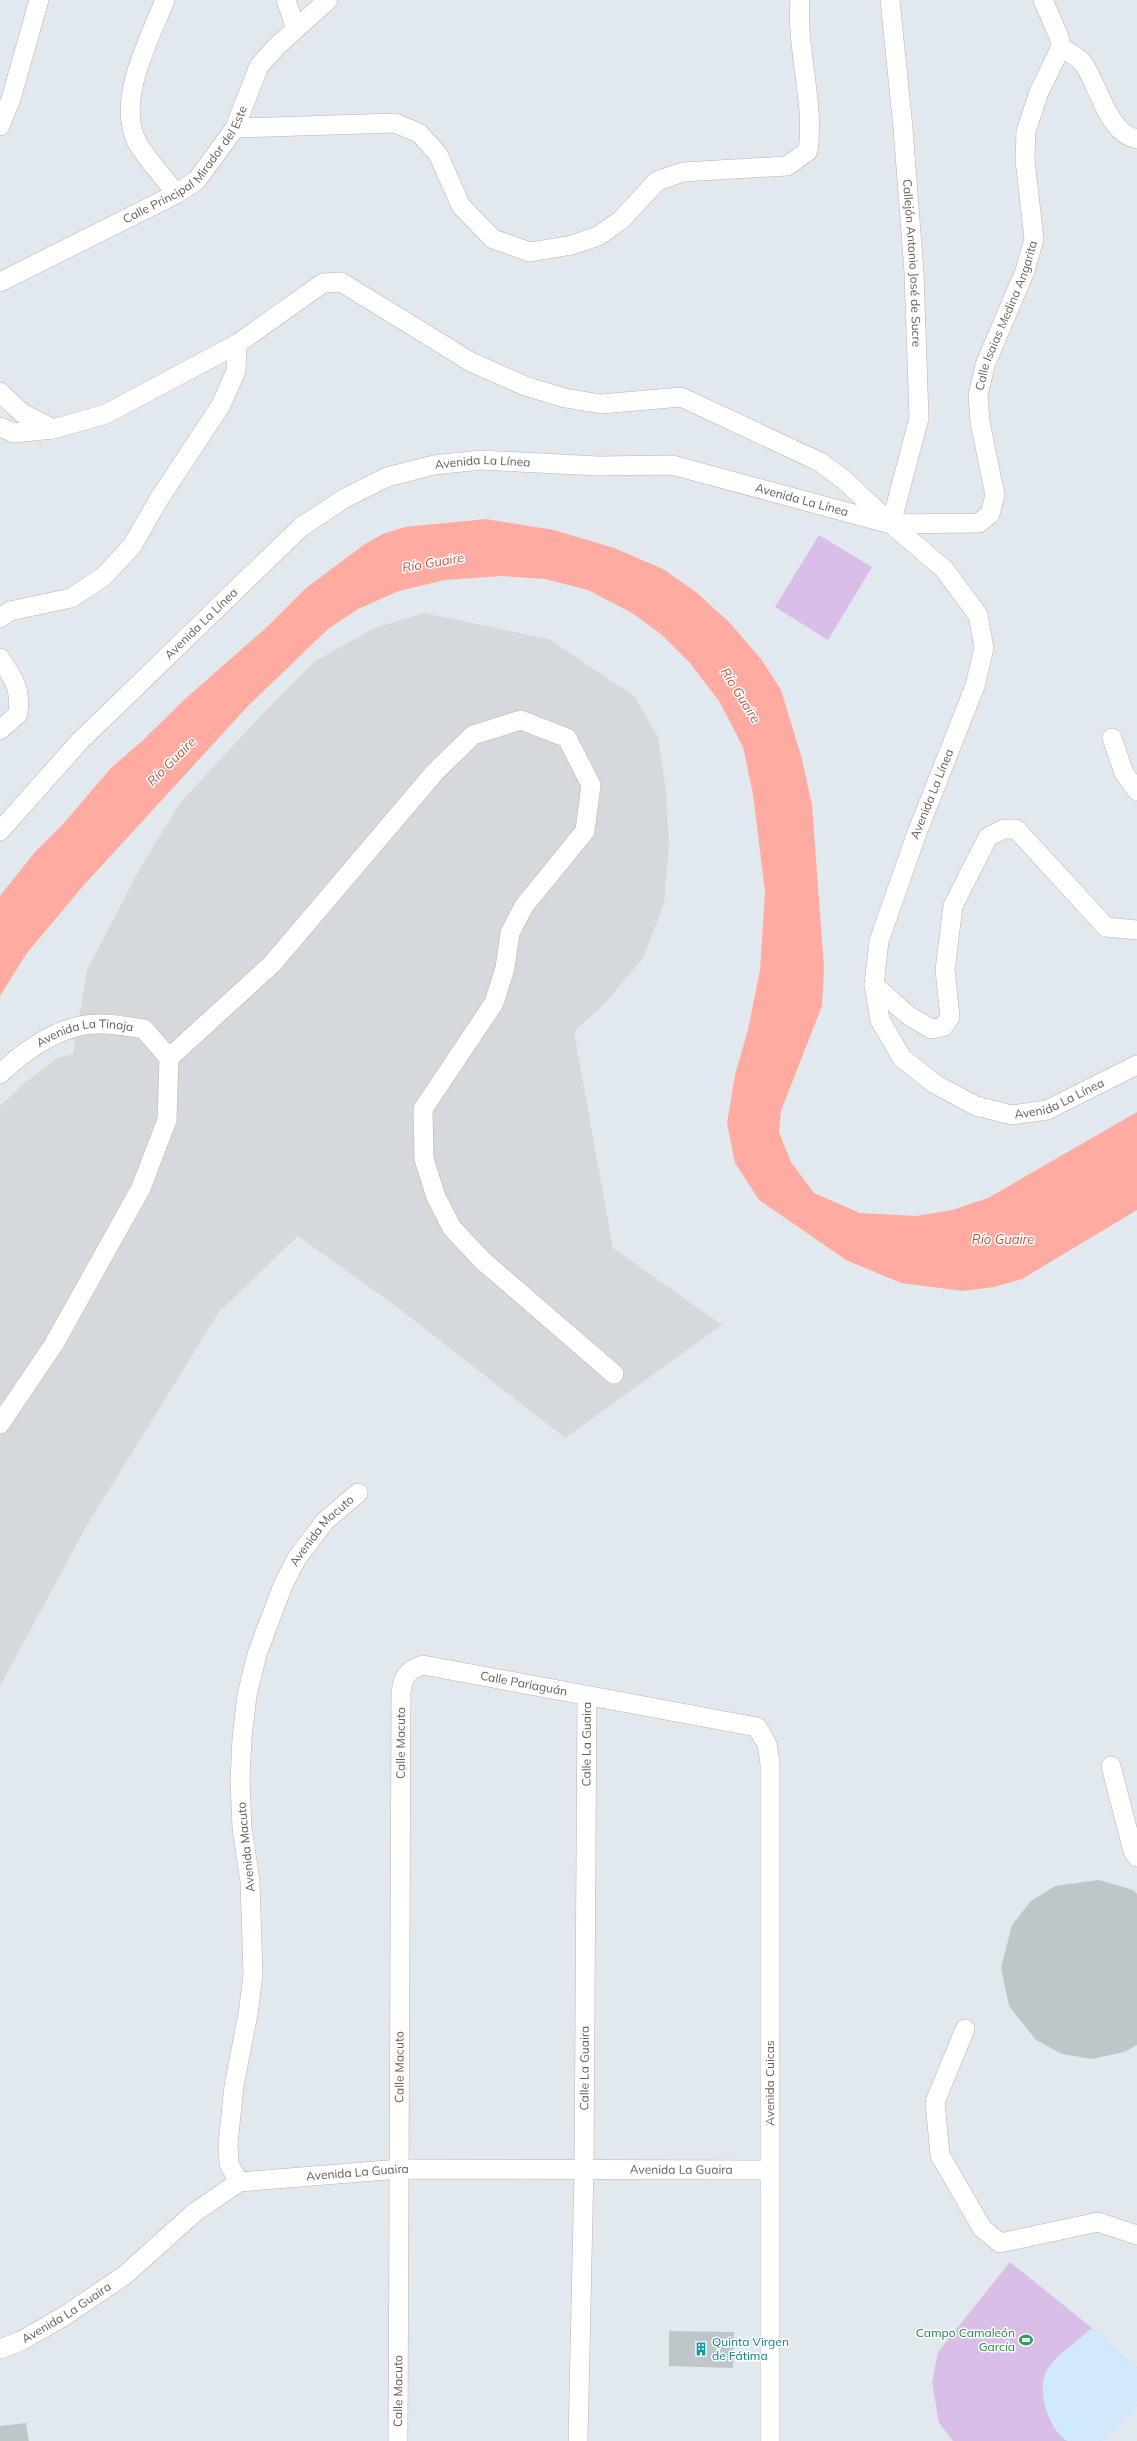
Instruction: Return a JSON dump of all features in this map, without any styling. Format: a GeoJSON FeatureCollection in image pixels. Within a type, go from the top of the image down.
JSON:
{"type":"FeatureCollection","features":[{"type":"Feature","properties":{"kind":"street"},"geometry":{"type":"LineString","coordinates":[[0,126],[11,100],[39,0]]}},
{"type":"Feature","properties":{"kind":"street"},"geometry":{"type":"LineString","coordinates":[[165,0],[136,71],[130,118],[138,142],[176,194]]}},
{"type":"Feature","properties":{"kind":"street"},"geometry":{"type":"LineString","coordinates":[[286,0],[296,29]]}},
{"type":"Feature","properties":{"kind":"street","name":"Calle Principal Mirador del Este"},"geometry":{"type":"LineString","coordinates":[[0,282],[176,194],[198,180],[235,128],[259,66],[277,46],[328,0]]}},
{"type":"Feature","properties":{"kind":"street"},"geometry":{"type":"LineString","coordinates":[[235,128],[395,123],[419,133],[438,154],[461,206],[493,239],[530,252],[572,245],[598,236],[621,220],[657,181],[683,172],[787,166],[808,151],[810,132],[800,43],[800,0]]}},
{"type":"Feature","properties":{"kind":"street","name":"Callejón Antonio José de Sucre"},"geometry":{"type":"LineString","coordinates":[[890,0],[903,128],[913,264],[919,418],[891,524]]}},
{"type":"Feature","properties":{"kind":"street"},"geometry":{"type":"LineString","coordinates":[[1043,0],[1059,36],[1061,47],[1076,55],[1084,64],[1110,117],[1129,137],[1137,139]]}},
{"type":"Feature","properties":{"kind":"street","name":"Calle Isaias Medina Angarita"},"geometry":{"type":"LineString","coordinates":[[891,524],[979,523],[990,514],[995,495],[980,422],[978,396],[985,365],[1025,271],[1034,240],[1025,160],[1026,131],[1039,92],[1061,47]]}},
{"type":"Feature","properties":{"kind":"street"},"geometry":{"type":"LineString","coordinates":[[0,427],[14,433],[52,429],[106,414],[237,344],[323,283],[341,282],[471,362],[525,386],[565,398],[602,404],[681,397],[820,462],[843,478],[891,524]]}},
{"type":"Feature","properties":{"kind":"street"},"geometry":{"type":"LineString","coordinates":[[0,618],[10,610],[71,598],[103,577],[132,546],[159,499],[221,405],[236,371],[237,344]]}},
{"type":"Feature","properties":{"kind":"street"},"geometry":{"type":"LineString","coordinates":[[0,392],[22,413],[52,429]]}},
{"type":"Feature","properties":{"kind":"street","name":"Avenida La Línea"},"geometry":{"type":"LineString","coordinates":[[0,831],[79,742],[301,527],[345,498],[387,477],[434,465],[481,460],[598,466],[672,465],[891,524],[944,570],[978,615],[984,648],[976,686],[918,830],[879,940],[874,985],[880,1020],[902,1058],[935,1084],[976,1106],[1012,1115],[1047,1110],[1137,1065]]}},
{"type":"Feature","properties":{"kind":"street"},"geometry":{"type":"LineString","coordinates":[[0,658],[17,683],[19,701],[18,714],[0,730]]}},
{"type":"Feature","properties":{"kind":"street"},"geometry":{"type":"LineString","coordinates":[[0,1424],[54,1344],[141,1188],[167,1120],[169,1058],[272,964],[435,772],[473,735],[521,720],[567,738],[591,785],[585,830],[524,906],[510,933],[505,968],[494,1003],[423,1109],[424,1159],[436,1197],[452,1228],[483,1261],[614,1374]]}},
{"type":"Feature","properties":{"kind":"street"},"geometry":{"type":"LineString","coordinates":[[1112,738],[1124,773],[1137,791]]}},
{"type":"Feature","properties":{"kind":"street"},"geometry":{"type":"LineString","coordinates":[[874,985],[908,1015],[930,1029],[943,1027],[950,1017],[945,970],[953,906],[988,837],[1004,829],[1016,829],[1106,927],[1137,930]]}},
{"type":"Feature","properties":{"kind":"street","name":"Avenida La Tinaja"},"geometry":{"type":"LineString","coordinates":[[0,1074],[15,1060],[57,1032],[100,1023],[144,1029],[169,1058]]}},
{"type":"Feature","properties":{"kind":"street","name":"Avenida Macuto"},"geometry":{"type":"LineString","coordinates":[[239,2182],[229,2164],[228,2144],[234,2086],[248,2014],[252,1975],[250,1880],[242,1828],[240,1781],[242,1738],[247,1695],[257,1654],[283,1585],[297,1558],[325,1521],[358,1494]]}},
{"type":"Feature","properties":{"kind":"street","name":"Calle Pariaguán"},"geometry":{"type":"LineString","coordinates":[[401,1693],[403,1679],[411,1668],[423,1666],[587,1695],[757,1728]]}},
{"type":"Feature","properties":{"kind":"street","name":"Calle Macuto"},"geometry":{"type":"LineString","coordinates":[[398,2441],[400,2168],[398,2004],[402,1856],[401,1693]]}},
{"type":"Feature","properties":{"kind":"street","name":"Calle La Guaira"},"geometry":{"type":"LineString","coordinates":[[578,2441],[584,2169],[587,1695]]}},
{"type":"Feature","properties":{"kind":"street","name":"Avenida Cuicas"},"geometry":{"type":"LineString","coordinates":[[757,1728],[767,1744],[770,1764],[770,2441]]}},
{"type":"Feature","properties":{"kind":"street"},"geometry":{"type":"LineString","coordinates":[[1111,1766],[1133,1851],[1137,1857]]}},
{"type":"Feature","properties":{"kind":"street"},"geometry":{"type":"LineString","coordinates":[[965,2029],[935,2102],[940,2155],[982,2228],[1000,2243],[1098,2222],[1137,2235]]}},
{"type":"Feature","properties":{"kind":"street","name":"Avenida La Guaira"},"geometry":{"type":"LineString","coordinates":[[0,2349],[21,2341],[66,2315],[125,2275],[194,2213],[239,2182],[400,2168],[770,2170]]}},
{"type":"Feature","properties":{"kind":"shaded area"},"geometry":{"type":"Polygon","coordinates":[[[819,535],[872,567],[828,640],[775,607],[819,535]]]}},
{"type":"Feature","properties":{"kind":"shaded area"},"geometry":{"type":"Polygon","coordinates":[[[424,613],[549,639],[634,696],[658,737],[666,792],[669,845],[664,904],[643,958],[606,1002],[574,1032],[613,1248],[722,1325],[565,1438],[393,1304],[298,1236],[219,1312],[86,1527],[0,1686],[0,1106],[20,1087],[57,1058],[73,1054],[87,970],[139,870],[180,803],[254,723],[314,662],[374,628],[424,613]]]}},
{"type":"Feature","properties":{"kind":"shaded area","name":"Campo Camaleón García"},"geometry":{"type":"Polygon","coordinates":[[[1010,2262],[1092,2328],[1137,2368],[1137,2405],[1101,2441],[953,2441],[939,2423],[932,2382],[938,2352],[1010,2262]]]}},
{"type":"Feature","properties":{"kind":"sand"},"geometry":{"type":"Polygon","coordinates":[[[1092,2328],[1137,2368],[1137,2405],[1101,2441],[1067,2441],[1060,2435],[1049,2418],[1043,2396],[1044,2376],[1048,2368],[1057,2358],[1092,2328]]]}},
{"type":"Feature","properties":{"kind":"water","name":"Río Guaire"},"geometry":{"type":"Polygon","coordinates":[[[486,519],[554,530],[614,548],[663,569],[696,592],[730,623],[761,659],[781,690],[802,759],[812,805],[824,968],[822,1006],[781,1111],[779,1132],[791,1162],[814,1193],[860,1213],[916,1216],[952,1210],[988,1198],[1137,1112],[1137,1210],[1022,1279],[994,1287],[963,1291],[901,1283],[846,1260],[759,1200],[735,1163],[727,1123],[735,1075],[748,1030],[760,970],[765,892],[753,794],[743,747],[719,701],[689,662],[662,635],[632,613],[588,590],[545,579],[502,576],[445,580],[399,591],[358,609],[328,629],[249,705],[84,885],[27,953],[0,996],[0,896],[35,852],[64,823],[111,768],[142,741],[184,700],[268,626],[306,588],[365,544],[383,534],[405,527],[486,519]]]}},
{"type":"Feature","properties":{"kind":"building"},"geometry":{"type":"Polygon","coordinates":[[[1099,1880],[1133,1890],[1137,1894],[1137,2045],[1124,2052],[1092,2059],[1062,2054],[1036,2040],[1009,2006],[1001,1968],[1012,1925],[1031,1901],[1055,1886],[1099,1880]]]}},
{"type":"Feature","properties":{"kind":"building","name":"Quinta Virgen de Fátima"},"geometry":{"type":"Polygon","coordinates":[[[669,2331],[734,2332],[733,2368],[669,2366],[669,2331]]]}},
{"type":"Feature","properties":{"kind":"building"},"geometry":{"type":"Polygon","coordinates":[[[26,2423],[29,2441],[0,2441],[0,2426],[26,2423]]]}},
{"type":"Feature","properties":{"kind":"place","name":"Campo Camaleón García"},"geometry":{"type":"Point","coordinates":[1026,2340]}},
{"type":"Feature","properties":{"kind":"place","name":"Quinta Virgen de Fátima"},"geometry":{"type":"Point","coordinates":[701,2349]}}]}
